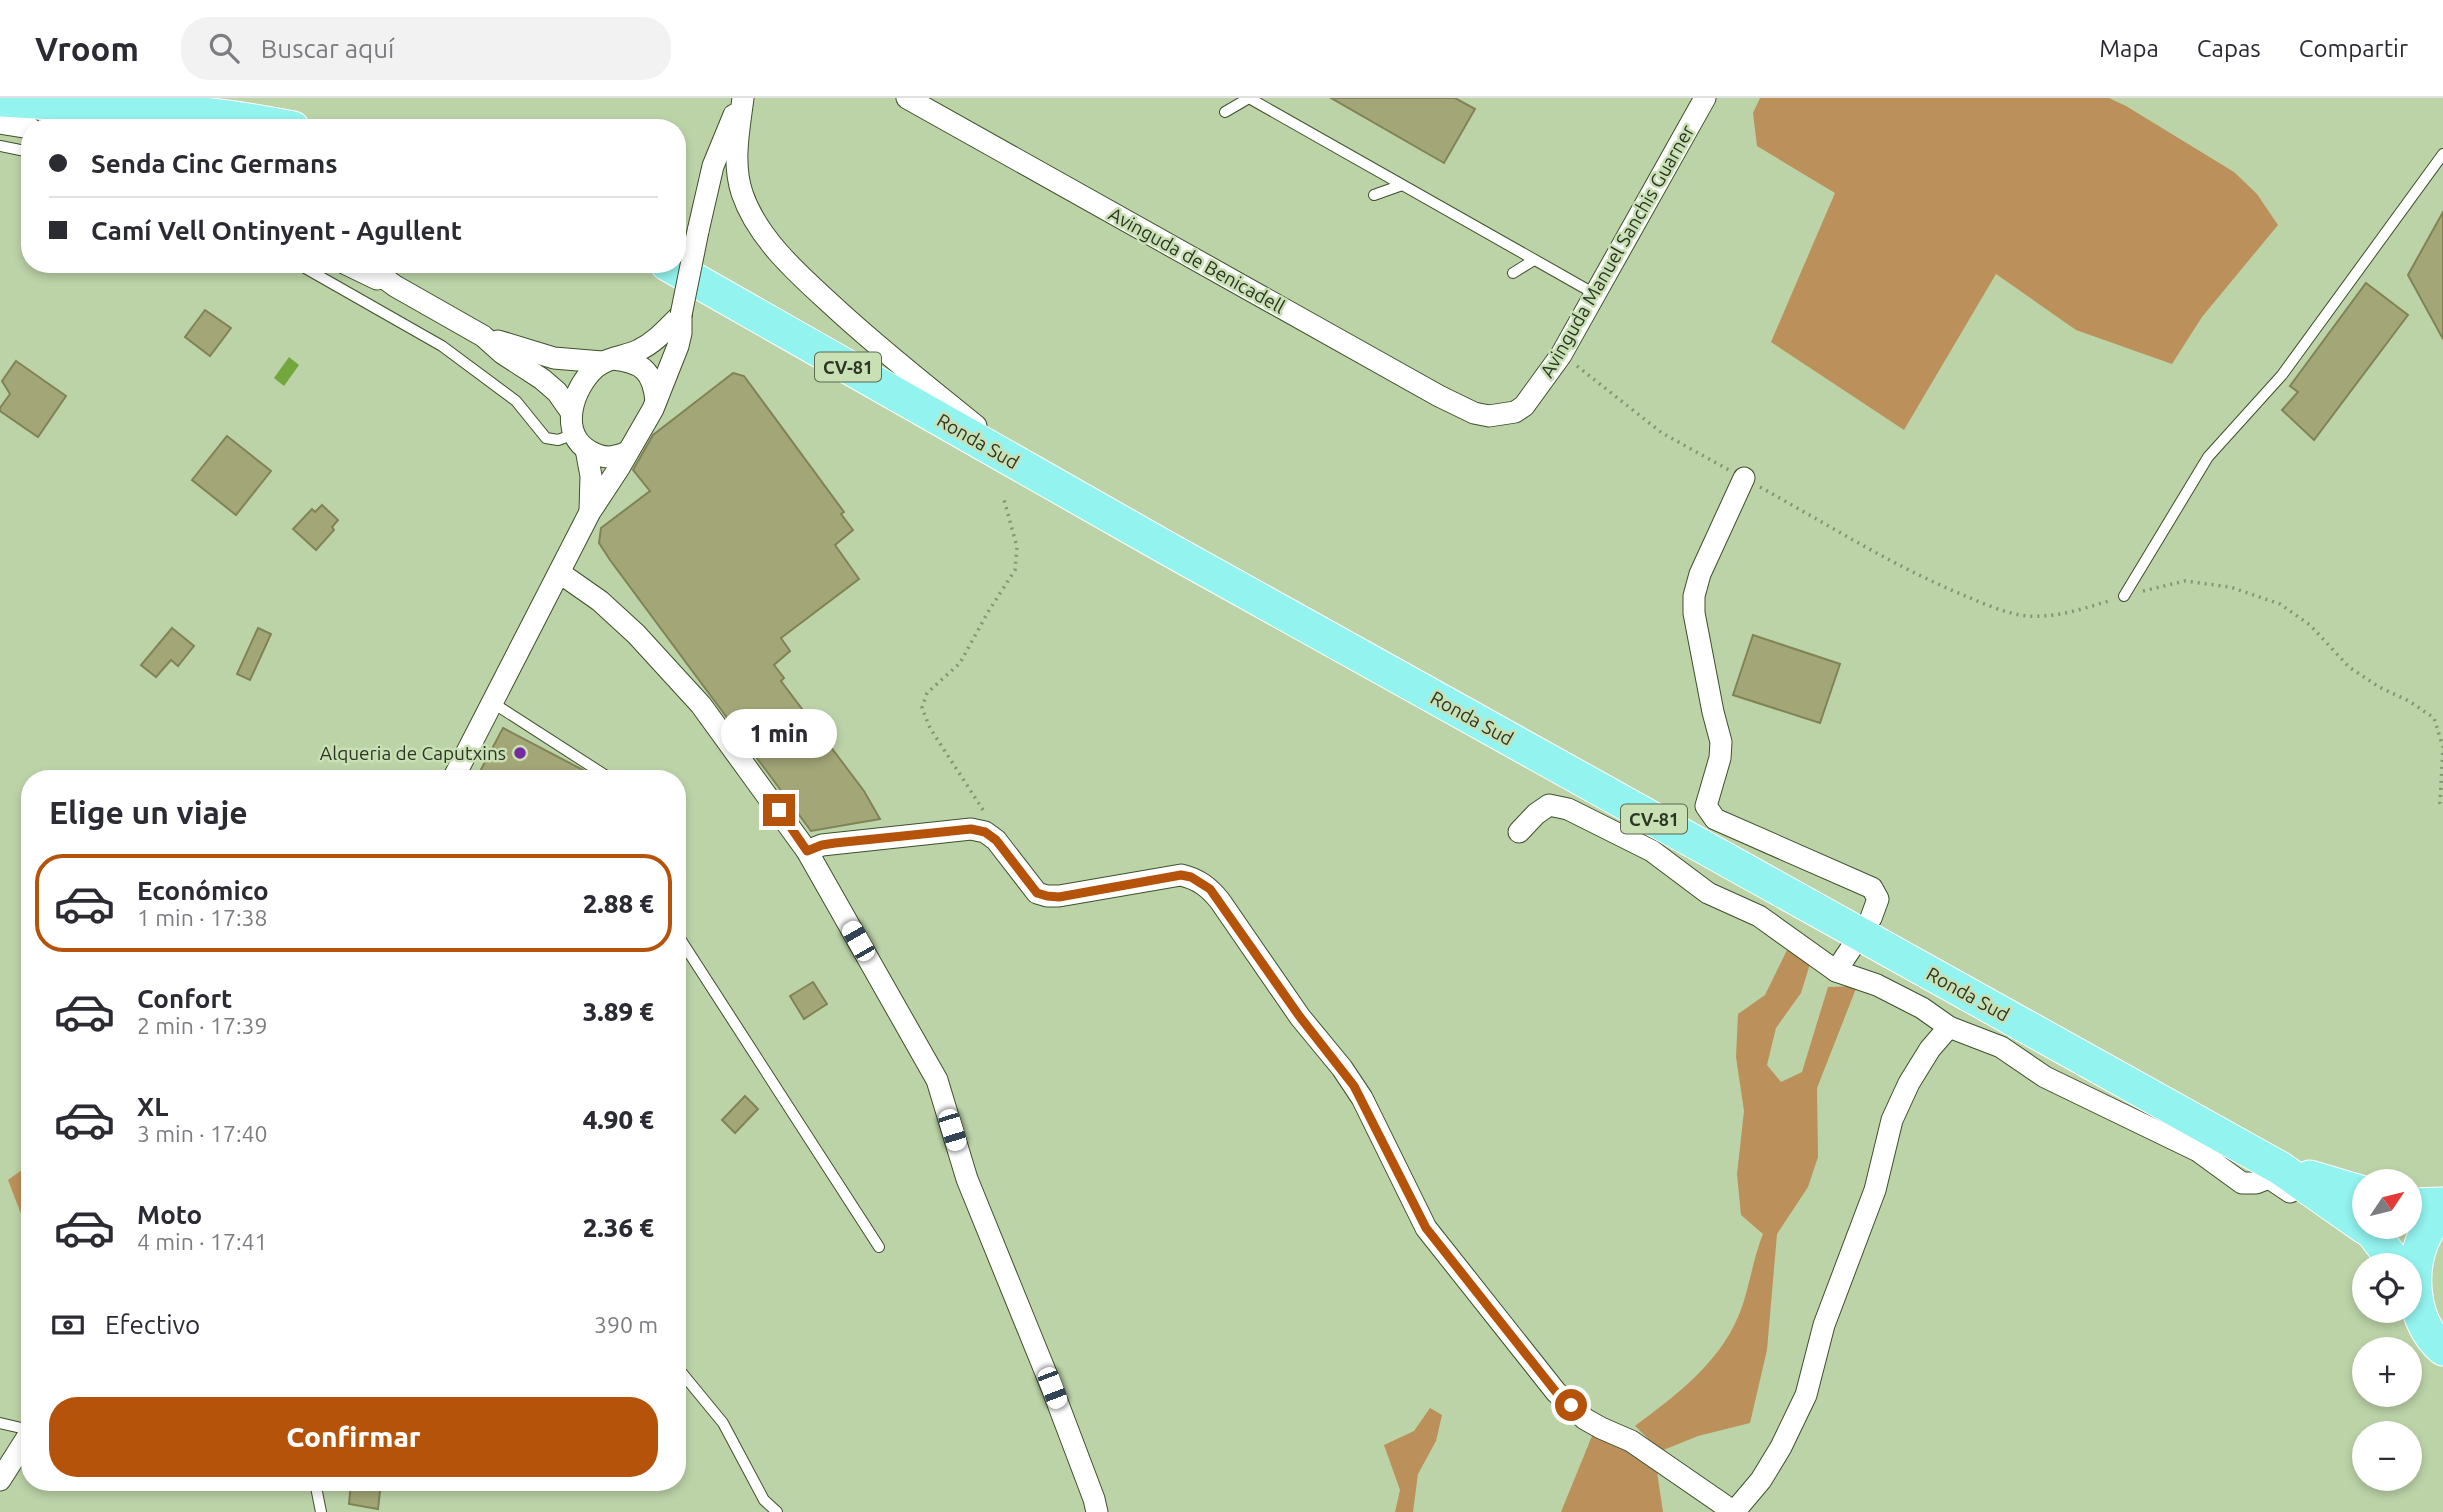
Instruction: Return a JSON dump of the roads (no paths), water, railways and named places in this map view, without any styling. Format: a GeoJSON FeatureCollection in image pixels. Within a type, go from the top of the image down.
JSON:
{"type":"FeatureCollection","features":[{"type":"Feature","properties":{"kind":"main road"},"geometry":{"type":"LineString","coordinates":[[0,100],[146,109],[241,119]]}},
{"type":"Feature","properties":{"kind":"main road","name":"Ronda Sud"},"geometry":{"type":"LineString","coordinates":[[683,273],[1029,470],[2280,1168]]}},
{"type":"Feature","properties":{"kind":"main road","name":"CV-81"},"geometry":{"type":"LineString","coordinates":[[2280,1168],[2352,1190]]}},
{"type":"Feature","properties":{"kind":"main road","name":"CV-81"},"geometry":{"type":"LineString","coordinates":[[2280,1168],[2352,1218]]}},
{"type":"Feature","properties":{"kind":"main road"},"geometry":{"type":"LineString","coordinates":[[2422,1205],[2443,1204]]}},
{"type":"Feature","properties":{"kind":"main road","name":"CV-81"},"geometry":{"type":"LineString","coordinates":[[2419,1253],[2429,1228],[2443,1212]]}},
{"type":"Feature","properties":{"kind":"main road","name":"CV-81"},"geometry":{"type":"LineString","coordinates":[[2375,1239],[2387,1253]]}},
{"type":"Feature","properties":{"kind":"main road","name":"CV-81"},"geometry":{"type":"LineString","coordinates":[[2422,1318],[2443,1349]]}},
{"type":"Feature","properties":{"kind":"street"},"geometry":{"type":"LineString","coordinates":[[458,770],[590,512],[639,436],[656,401],[678,346],[681,315],[713,166],[743,98]]}},
{"type":"Feature","properties":{"kind":"street"},"geometry":{"type":"LineString","coordinates":[[743,98],[737,141],[737,169],[750,213],[762,231],[817,291],[881,350],[1029,470]]}},
{"type":"Feature","properties":{"kind":"street","name":"Avinguda de Benicadell"},"geometry":{"type":"LineString","coordinates":[[907,98],[1439,396],[1474,413],[1489,416]]}},
{"type":"Feature","properties":{"kind":"street","name":"Avinguda Manuel Sanchis Guarner"},"geometry":{"type":"LineString","coordinates":[[1489,416],[1515,412],[1524,406],[1561,355],[1705,98]]}},
{"type":"Feature","properties":{"kind":"street"},"geometry":{"type":"LineString","coordinates":[[0,123],[21,126]]}},
{"type":"Feature","properties":{"kind":"street"},"geometry":{"type":"LineString","coordinates":[[366,273],[395,286],[483,336],[537,354],[634,363],[643,368],[653,382],[656,401]]}},
{"type":"Feature","properties":{"kind":"street"},"geometry":{"type":"LineString","coordinates":[[377,273],[395,286]]}},
{"type":"Feature","properties":{"kind":"street"},"geometry":{"type":"LineString","coordinates":[[571,412],[582,383],[607,360],[638,351],[681,315]]}},
{"type":"Feature","properties":{"kind":"street"},"geometry":{"type":"LineString","coordinates":[[483,336],[502,353],[541,379],[556,392],[571,412],[591,475],[590,512]]}},
{"type":"Feature","properties":{"kind":"street"},"geometry":{"type":"LineString","coordinates":[[580,441],[608,457],[627,452]]}},
{"type":"Feature","properties":{"kind":"street"},"geometry":{"type":"LineString","coordinates":[[1744,478],[1700,574],[1694,596],[1694,613],[1721,742],[1720,758],[1706,806],[1715,819],[1872,888],[1878,899],[1871,918]]}},
{"type":"Feature","properties":{"kind":"street"},"geometry":{"type":"LineString","coordinates":[[560,573],[600,601],[636,634],[701,705],[807,851],[937,1080],[967,1179],[1052,1388],[1097,1512]]}},
{"type":"Feature","properties":{"kind":"street"},"geometry":{"type":"LineString","coordinates":[[1519,832],[1549,805],[1568,809],[1651,851],[1708,893],[1759,916],[1836,971],[1877,985],[1911,1002],[1949,1027],[2001,1047],[2045,1077],[2198,1152],[2242,1183],[2256,1183],[2269,1178],[2323,1213],[2352,1224]]}},
{"type":"Feature","properties":{"kind":"street"},"geometry":{"type":"LineString","coordinates":[[807,851],[835,843],[971,829],[985,832],[1003,847],[1031,888],[1047,896],[1059,897],[1181,875],[1191,877],[1210,889],[1300,1017],[1354,1086],[1426,1228],[1556,1392],[1586,1419],[1631,1441],[1734,1512],[1761,1480],[1781,1447],[1806,1395],[1824,1325],[1875,1190],[1892,1120],[1909,1083],[1930,1049],[1949,1027]]}},
{"type":"Feature","properties":{"kind":"street"},"geometry":{"type":"LineString","coordinates":[[1836,971],[1854,944]]}},
{"type":"Feature","properties":{"kind":"street"},"geometry":{"type":"LineString","coordinates":[[0,1480],[21,1446]]}},
{"type":"Feature","properties":{"kind":"lane"},"geometry":{"type":"LineString","coordinates":[[1225,112],[1249,98],[1595,294]]}},
{"type":"Feature","properties":{"kind":"lane"},"geometry":{"type":"LineString","coordinates":[[0,146],[21,150]]}},
{"type":"Feature","properties":{"kind":"lane"},"geometry":{"type":"LineString","coordinates":[[2124,596],[2208,457],[2282,375],[2443,154]]}},
{"type":"Feature","properties":{"kind":"lane"},"geometry":{"type":"LineString","coordinates":[[1374,195],[1402,185]]}},
{"type":"Feature","properties":{"kind":"lane"},"geometry":{"type":"LineString","coordinates":[[1513,273],[1534,260]]}},
{"type":"Feature","properties":{"kind":"lane"},"geometry":{"type":"LineString","coordinates":[[314,273],[451,352],[516,401],[546,438],[580,441]]}},
{"type":"Feature","properties":{"kind":"lane"},"geometry":{"type":"LineString","coordinates":[[493,703],[597,770]]}},
{"type":"Feature","properties":{"kind":"lane"},"geometry":{"type":"LineString","coordinates":[[686,948],[879,1247]]}},
{"type":"Feature","properties":{"kind":"lane"},"geometry":{"type":"LineString","coordinates":[[686,1378],[723,1423],[764,1500],[777,1512]]}},
{"type":"Feature","properties":{"kind":"lane"},"geometry":{"type":"LineString","coordinates":[[0,1423],[21,1429]]}},
{"type":"Feature","properties":{"kind":"lane"},"geometry":{"type":"LineString","coordinates":[[317,1491],[321,1512]]}},
{"type":"Feature","properties":{"kind":"place","name":"Alqueria de Caputxins"},"geometry":{"type":"Point","coordinates":[520,753]}}]}
